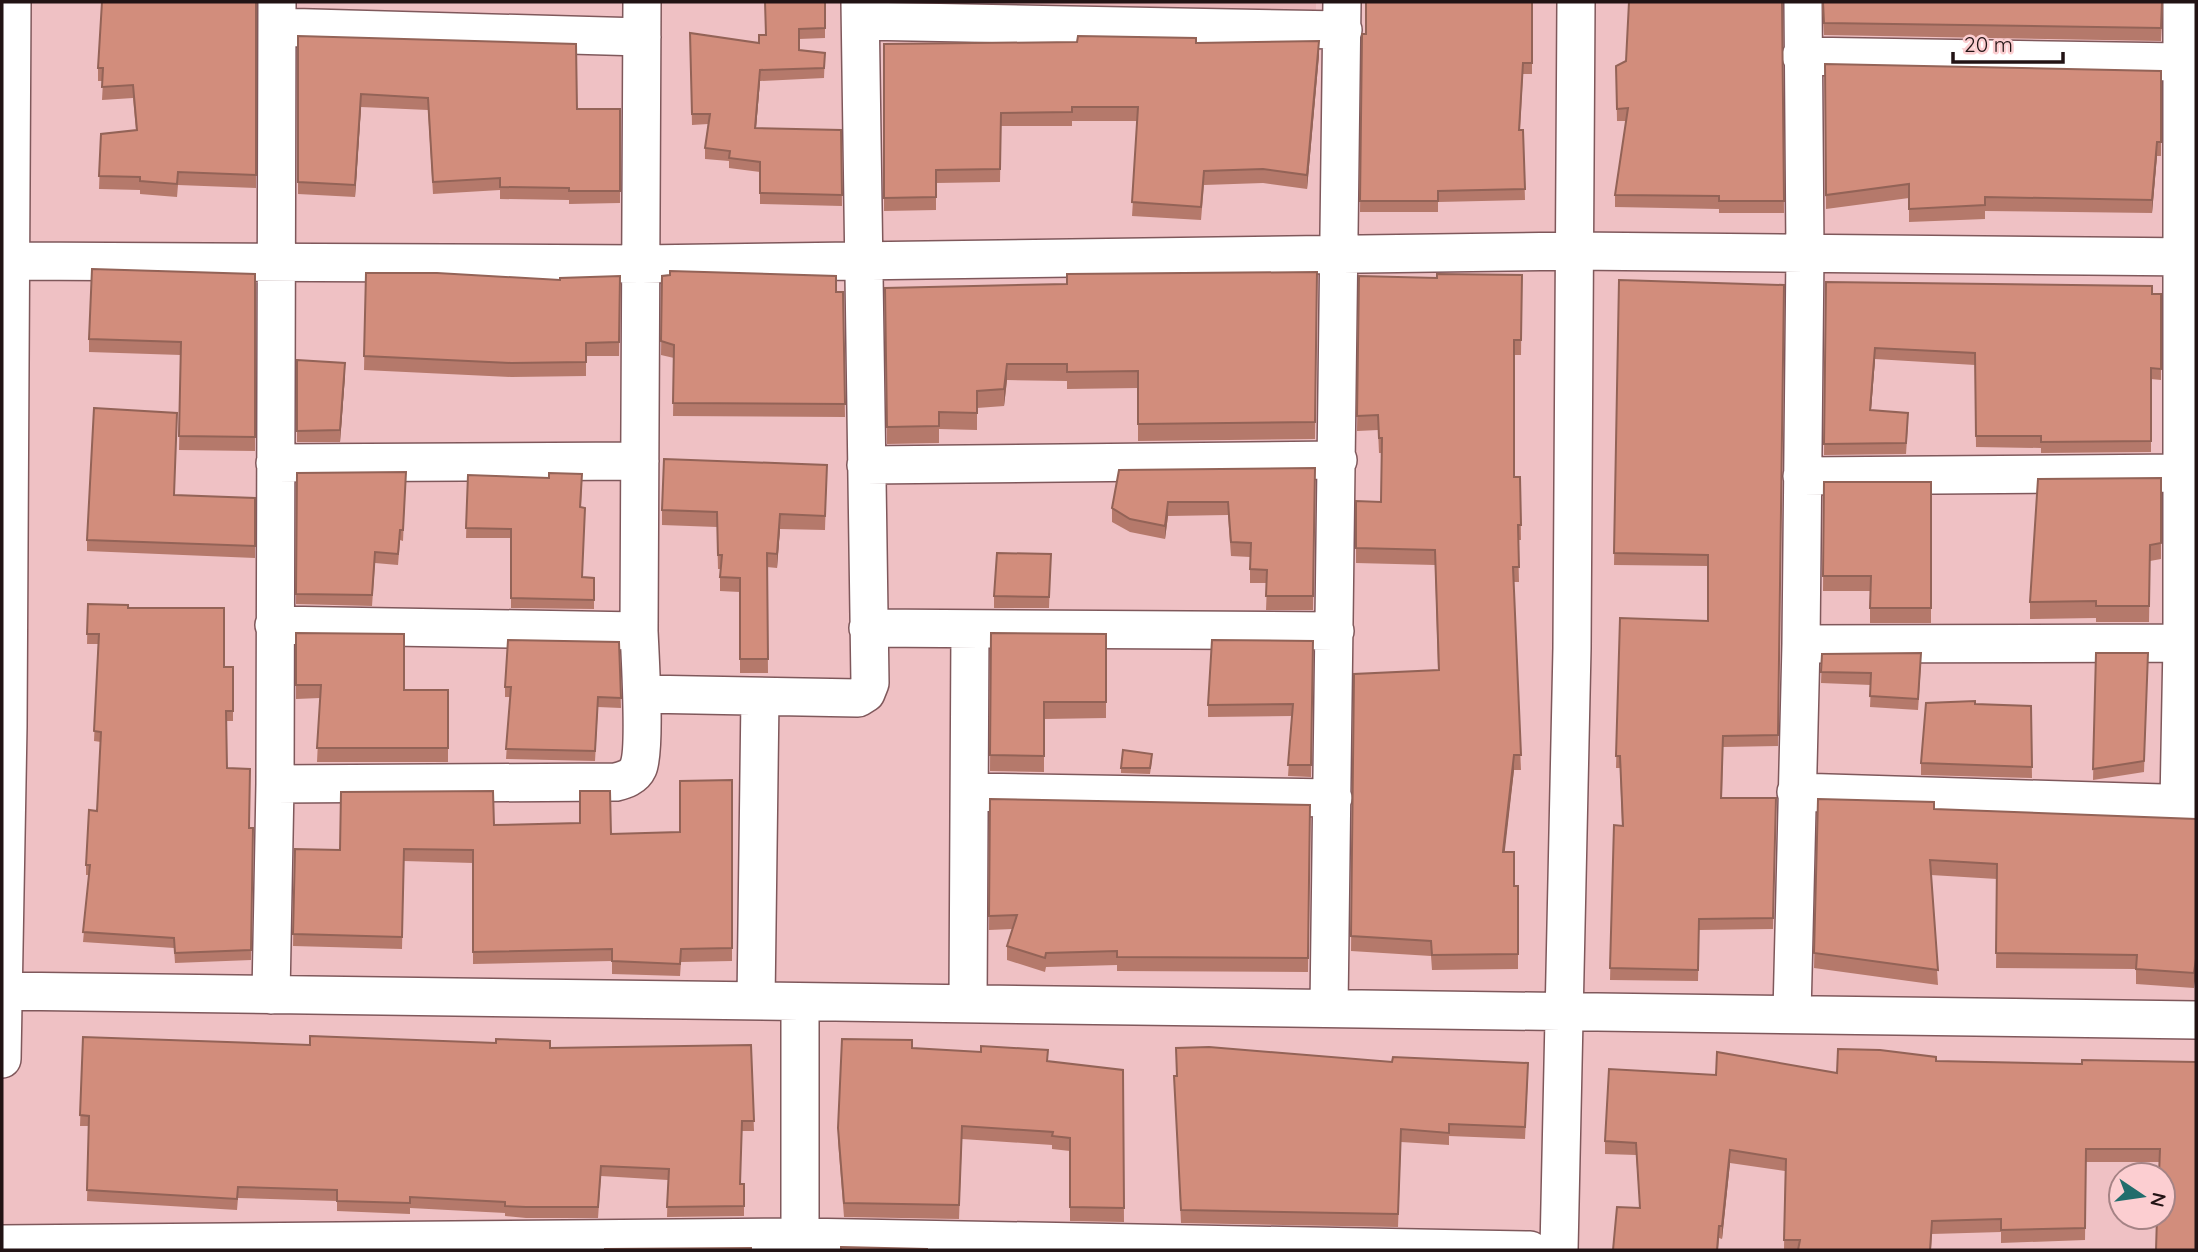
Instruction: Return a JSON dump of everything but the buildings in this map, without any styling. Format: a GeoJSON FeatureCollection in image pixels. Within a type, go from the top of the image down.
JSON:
{"type":"FeatureCollection","features":[{"type":"Feature","properties":{"kind":"street"},"geometry":{"type":"LineString","coordinates":[[2,1059],[5,466],[12,2]]}},
{"type":"Feature","properties":{"kind":"street"},"geometry":{"type":"LineString","coordinates":[[1559,1250],[1572,648],[1576,2]]}},
{"type":"Feature","properties":{"kind":"street"},"geometry":{"type":"LineString","coordinates":[[1792,1014],[1801,644],[1805,252],[1801,56],[1803,2]]}},
{"type":"Feature","properties":{"kind":"street"},"geometry":{"type":"LineString","coordinates":[[1796,792],[2188,804],[2189,643],[2183,473],[2190,257],[2181,62],[2182,2]]}},
{"type":"Feature","properties":{"kind":"street"},"geometry":{"type":"LineString","coordinates":[[642,694],[858,698],[866,693],[870,683],[860,11],[1343,16],[1329,1008]]}},
{"type":"Feature","properties":{"kind":"street"},"geometry":{"type":"LineString","coordinates":[[271,995],[275,784],[277,15],[642,19],[639,631],[642,694],[639,767],[629,778],[616,782],[275,784]]}},
{"type":"Feature","properties":{"kind":"street"},"geometry":{"type":"LineString","coordinates":[[1801,56],[2181,62]]}},
{"type":"Feature","properties":{"kind":"street"},"geometry":{"type":"LineString","coordinates":[[8,238],[275,262],[642,264],[1573,251],[2190,257]]}},
{"type":"Feature","properties":{"kind":"street"},"geometry":{"type":"LineString","coordinates":[[866,465],[1338,460]]}},
{"type":"Feature","properties":{"kind":"street"},"geometry":{"type":"LineString","coordinates":[[275,463],[640,461]]}},
{"type":"Feature","properties":{"kind":"street"},"geometry":{"type":"LineString","coordinates":[[1802,476],[2183,473]]}},
{"type":"Feature","properties":{"kind":"street"},"geometry":{"type":"LineString","coordinates":[[274,625],[639,631]]}},
{"type":"Feature","properties":{"kind":"street"},"geometry":{"type":"LineString","coordinates":[[868,628],[1335,631]]}},
{"type":"Feature","properties":{"kind":"street"},"geometry":{"type":"LineString","coordinates":[[968,1004],[970,629]]}},
{"type":"Feature","properties":{"kind":"street"},"geometry":{"type":"LineString","coordinates":[[1801,644],[2189,643]]}},
{"type":"Feature","properties":{"kind":"street"},"geometry":{"type":"LineString","coordinates":[[756,1001],[760,697]]}},
{"type":"Feature","properties":{"kind":"street"},"geometry":{"type":"LineString","coordinates":[[970,792],[1333,799]]}},
{"type":"Feature","properties":{"kind":"street"},"geometry":{"type":"LineString","coordinates":[[2,991],[2196,1020]]}},
{"type":"Feature","properties":{"kind":"street"},"geometry":{"type":"LineString","coordinates":[[800,1002],[800,1244]]}},
{"type":"Feature","properties":{"kind":"street"},"geometry":{"type":"LineString","coordinates":[[2,1244],[800,1244],[1530,1250]]}},
{"type":"Feature","properties":{"kind":"shaded area"},"geometry":{"type":"Polygon","coordinates":[[[991,2],[1316,2],[1316,16],[992,16],[991,2]]]}}]}
